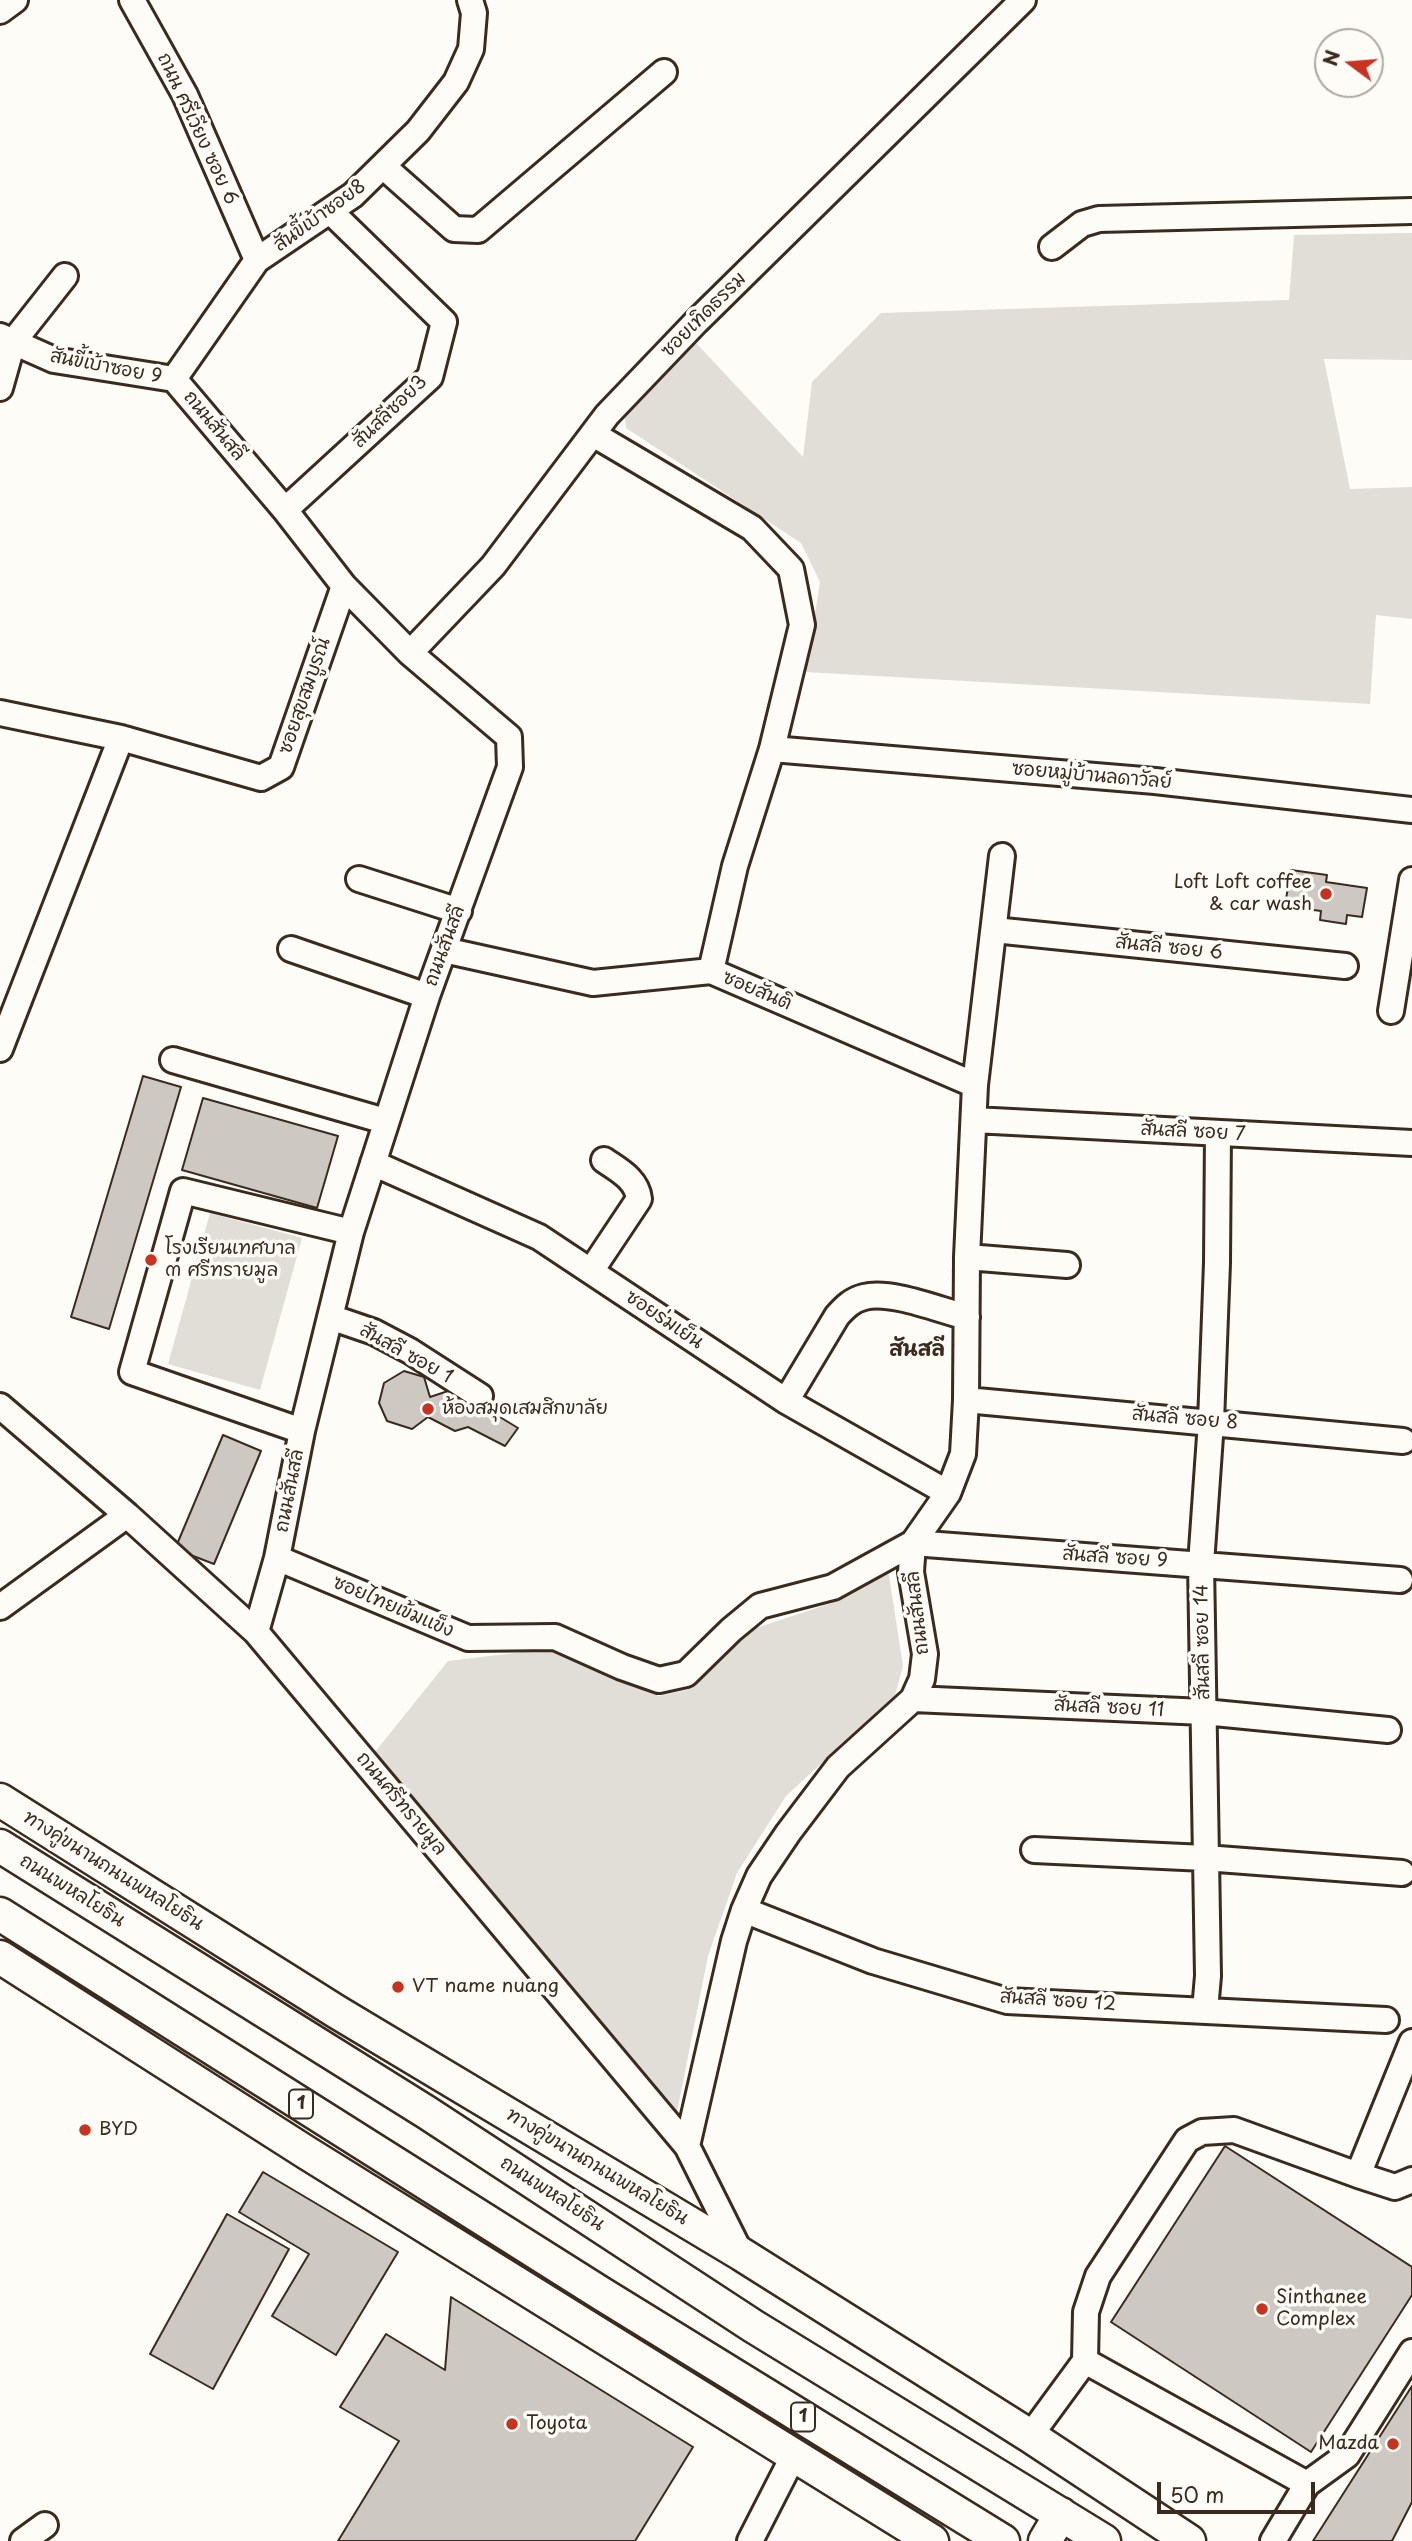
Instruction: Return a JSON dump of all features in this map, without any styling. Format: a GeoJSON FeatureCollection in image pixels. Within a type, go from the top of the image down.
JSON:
{"type":"FeatureCollection","features":[{"type":"Feature","properties":{"kind":"main road","name":"ทางคู่ขนานถนนพหลโยธิน"},"geometry":{"type":"LineString","coordinates":[[0,1800],[337,2012],[741,2254],[1030,2436],[1189,2541]]}},
{"type":"Feature","properties":{"kind":"main road","name":"ถนนพหลโยธิน"},"geometry":{"type":"LineString","coordinates":[[0,1846],[426,2112],[753,2326],[1104,2541]]}},
{"type":"Feature","properties":{"kind":"main road","name":"1"},"geometry":{"type":"LineString","coordinates":[[0,1914],[602,2294],[1003,2541]]}},
{"type":"Feature","properties":{"kind":"main road","name":"1"},"geometry":{"type":"LineString","coordinates":[[0,1957],[307,2153],[933,2541]]}},
{"type":"Feature","properties":{"kind":"main road"},"geometry":{"type":"LineString","coordinates":[[337,2012],[426,2112]]}},
{"type":"Feature","properties":{"kind":"main road"},"geometry":{"type":"LineString","coordinates":[[531,2292],[602,2294]]}},
{"type":"Feature","properties":{"kind":"main road"},"geometry":{"type":"LineString","coordinates":[[1045,2541],[1061,2514]]}},
{"type":"Feature","properties":{"kind":"street"},"geometry":{"type":"LineString","coordinates":[[0,11],[15,0]]}},
{"type":"Feature","properties":{"kind":"street","name":"ถนน ศรีเวียง ซอย 6"},"geometry":{"type":"LineString","coordinates":[[132,0],[185,95],[257,260]]}},
{"type":"Feature","properties":{"kind":"street","name":"ซอยเทิดธรรม"},"geometry":{"type":"LineString","coordinates":[[410,653],[493,566],[607,415],[696,322],[1023,0]]}},
{"type":"Feature","properties":{"kind":"street","name":"สันขี้เบ้าซอย8"},"geometry":{"type":"LineString","coordinates":[[174,379],[257,260],[353,195],[418,131],[456,82],[471,49],[477,4]]}},
{"type":"Feature","properties":{"kind":"street"},"geometry":{"type":"LineString","coordinates":[[384,167],[454,229],[478,230],[664,72]]}},
{"type":"Feature","properties":{"kind":"street","name":"สันสลีซอย3"},"geometry":{"type":"LineString","coordinates":[[285,510],[430,377],[444,322],[330,211]]}},
{"type":"Feature","properties":{"kind":"street"},"geometry":{"type":"LineString","coordinates":[[1052,247],[1082,224],[1098,219],[1412,211]]}},
{"type":"Feature","properties":{"kind":"street"},"geometry":{"type":"LineString","coordinates":[[0,388],[6,339],[65,276]]}},
{"type":"Feature","properties":{"kind":"street","name":"สันขี้เบ้าซอย 9"},"geometry":{"type":"LineString","coordinates":[[6,339],[54,360],[174,379]]}},
{"type":"Feature","properties":{"kind":"street","name":"ถนนสันสลี"},"geometry":{"type":"LineString","coordinates":[[174,379],[285,510],[344,586],[410,653],[509,737],[510,767],[427,996],[351,1232],[302,1431],[277,1558],[257,1632]]}},
{"type":"Feature","properties":{"kind":"street"},"geometry":{"type":"LineString","coordinates":[[593,435],[752,528],[792,569],[802,625],[772,749],[735,866],[711,971]]}},
{"type":"Feature","properties":{"kind":"street","name":"ซอยสุขสมบูรณ์"},"geometry":{"type":"LineString","coordinates":[[0,713],[121,738],[261,778],[281,767],[344,586]]}},
{"type":"Feature","properties":{"kind":"street"},"geometry":{"type":"LineString","coordinates":[[0,1049],[121,738]]}},
{"type":"Feature","properties":{"kind":"street","name":"ซอยหมู่บ้านลดาวัลย์"},"geometry":{"type":"LineString","coordinates":[[772,749],[1155,781],[1412,810]]}},
{"type":"Feature","properties":{"kind":"street","name":"ถนนสันสลี"},"geometry":{"type":"LineString","coordinates":[[913,1699],[922,1679],[925,1654],[911,1572],[913,1543],[948,1493],[963,1454],[967,1256],[975,1085],[1002,856]]}},
{"type":"Feature","properties":{"kind":"street"},"geometry":{"type":"LineString","coordinates":[[359,879],[459,911]]}},
{"type":"Feature","properties":{"kind":"street"},"geometry":{"type":"LineString","coordinates":[[1391,1011],[1412,880]]}},
{"type":"Feature","properties":{"kind":"street","name":"สันสลี ซอย 6"},"geometry":{"type":"LineString","coordinates":[[994,930],[1345,966]]}},
{"type":"Feature","properties":{"kind":"street"},"geometry":{"type":"LineString","coordinates":[[291,949],[427,996]]}},
{"type":"Feature","properties":{"kind":"street","name":"ซอยสันติ"},"geometry":{"type":"LineString","coordinates":[[444,950],[593,983],[711,971],[975,1085]]}},
{"type":"Feature","properties":{"kind":"street"},"geometry":{"type":"LineString","coordinates":[[173,1060],[385,1121]]}},
{"type":"Feature","properties":{"kind":"street","name":"สันสลี ซอย 7"},"geometry":{"type":"LineString","coordinates":[[974,1120],[1412,1143]]}},
{"type":"Feature","properties":{"kind":"street","name":"สันสลี ซอย 14"},"geometry":{"type":"LineString","coordinates":[[1205,2010],[1208,1976],[1201,1564],[1211,1422],[1217,1268],[1218,1133]]}},
{"type":"Feature","properties":{"kind":"street"},"geometry":{"type":"LineString","coordinates":[[591,1271],[639,1199],[637,1188],[631,1180],[604,1160]]}},
{"type":"Feature","properties":{"kind":"street","name":"ซอยร่มเย็น"},"geometry":{"type":"LineString","coordinates":[[373,1163],[539,1237],[786,1401],[948,1493]]}},
{"type":"Feature","properties":{"kind":"street"},"geometry":{"type":"LineString","coordinates":[[302,1431],[132,1372],[183,1191],[351,1232]]}},
{"type":"Feature","properties":{"kind":"street"},"geometry":{"type":"LineString","coordinates":[[967,1256],[1067,1265]]}},
{"type":"Feature","properties":{"kind":"street"},"geometry":{"type":"LineString","coordinates":[[786,1401],[837,1315],[856,1300],[866,1296],[889,1297],[967,1317]]}},
{"type":"Feature","properties":{"kind":"street","name":"สันสลี ซอย 1"},"geometry":{"type":"LineString","coordinates":[[330,1317],[374,1332],[411,1351],[480,1396]]}},
{"type":"Feature","properties":{"kind":"street","name":"สันสลี ซอย 8"},"geometry":{"type":"LineString","coordinates":[[966,1400],[1403,1441]]}},
{"type":"Feature","properties":{"kind":"street","name":"ถนนศรีทรายมูล"},"geometry":{"type":"LineString","coordinates":[[0,1406],[257,1632],[687,2146],[741,2254]]}},
{"type":"Feature","properties":{"kind":"street"},"geometry":{"type":"LineString","coordinates":[[0,1607],[127,1515]]}},
{"type":"Feature","properties":{"kind":"street","name":"สันสลี ซอย 9"},"geometry":{"type":"LineString","coordinates":[[913,1543],[1400,1580]]}},
{"type":"Feature","properties":{"kind":"street","name":"ซอยไทยเข้มแข็ง"},"geometry":{"type":"LineString","coordinates":[[277,1558],[468,1638],[555,1637],[622,1667],[659,1680],[686,1674],[760,1606],[833,1587],[913,1543]]}},
{"type":"Feature","properties":{"kind":"street"},"geometry":{"type":"LineString","coordinates":[[687,2146],[731,1955],[744,1910],[759,1876],[838,1767],[913,1699]]}},
{"type":"Feature","properties":{"kind":"street","name":"สันสลี ซอย 11"},"geometry":{"type":"LineString","coordinates":[[913,1699],[1204,1712],[1388,1730]]}},
{"type":"Feature","properties":{"kind":"street"},"geometry":{"type":"LineString","coordinates":[[1034,1850],[1205,1858],[1402,1873]]}},
{"type":"Feature","properties":{"kind":"street","name":"สันสลี ซอย 12"},"geometry":{"type":"LineString","coordinates":[[744,1910],[873,1961],[1007,2001],[1386,2020]]}},
{"type":"Feature","properties":{"kind":"street"},"geometry":{"type":"LineString","coordinates":[[1358,2175],[1412,2042]]}},
{"type":"Feature","properties":{"kind":"street"},"geometry":{"type":"LineString","coordinates":[[1030,2436],[1085,2361],[1085,2319],[1093,2287],[1180,2150],[1193,2136],[1212,2130],[1234,2130],[1395,2187],[1412,2180]]}},
{"type":"Feature","properties":{"kind":"street"},"geometry":{"type":"LineString","coordinates":[[1273,2541],[1307,2484],[1347,2455],[1412,2352]]}},
{"type":"Feature","properties":{"kind":"street"},"geometry":{"type":"LineString","coordinates":[[1085,2361],[1307,2484]]}},
{"type":"Feature","properties":{"kind":"street"},"geometry":{"type":"LineString","coordinates":[[750,2541],[794,2455]]}},
{"type":"Feature","properties":{"kind":"street"},"geometry":{"type":"LineString","coordinates":[[23,2541],[45,2525]]}},
{"type":"Feature","properties":{"kind":"shaded area"},"geometry":{"type":"Polygon","coordinates":[[[1412,233],[1412,360],[1324,359],[1350,489],[1412,487],[1412,619],[1376,615],[1370,704],[806,672],[820,582],[801,543],[626,428],[624,411],[696,343],[803,457],[812,382],[881,313],[1289,300],[1294,235],[1412,233]]]}},
{"type":"Feature","properties":{"kind":"shaded area"},"geometry":{"type":"Polygon","coordinates":[[[210,1213],[302,1238],[260,1390],[168,1364],[210,1213]]]}},
{"type":"Feature","properties":{"kind":"shaded area"},"geometry":{"type":"Polygon","coordinates":[[[888,1569],[903,1666],[895,1695],[786,1796],[737,1873],[708,1956],[676,2117],[375,1752],[448,1661],[548,1649],[659,1696],[687,1690],[756,1628],[832,1603],[888,1569]]]}},
{"type":"Feature","properties":{"kind":"building","name":"Loft Loft coffee & car wash"},"geometry":{"type":"Polygon","coordinates":[[[1291,870],[1327,875],[1326,882],[1367,888],[1362,917],[1347,915],[1346,924],[1320,920],[1321,911],[1306,909],[1307,902],[1286,899],[1291,870]]]}},
{"type":"Feature","properties":{"kind":"building"},"geometry":{"type":"Polygon","coordinates":[[[143,1076],[181,1087],[109,1329],[71,1317],[143,1076]]]}},
{"type":"Feature","properties":{"kind":"building"},"geometry":{"type":"Polygon","coordinates":[[[203,1098],[338,1136],[317,1208],[182,1170],[203,1098]]]}},
{"type":"Feature","properties":{"kind":"building","name":"ห้องสมุดเสมสิกขาลัย"},"geometry":{"type":"Polygon","coordinates":[[[404,1371],[424,1377],[430,1397],[454,1389],[472,1397],[474,1411],[483,1413],[485,1408],[518,1428],[505,1446],[468,1427],[455,1431],[428,1417],[412,1429],[387,1421],[379,1403],[384,1383],[404,1371]]]}},
{"type":"Feature","properties":{"kind":"building"},"geometry":{"type":"Polygon","coordinates":[[[223,1435],[261,1451],[214,1564],[175,1549],[223,1435]]]}},
{"type":"Feature","properties":{"kind":"building","name":"Sinthanee Complex"},"geometry":{"type":"Polygon","coordinates":[[[1225,2146],[1412,2267],[1412,2295],[1311,2452],[1111,2322],[1225,2146]]]}},
{"type":"Feature","properties":{"kind":"building"},"geometry":{"type":"Polygon","coordinates":[[[263,2172],[398,2252],[336,2355],[272,2316],[309,2254],[239,2212],[263,2172]]]}},
{"type":"Feature","properties":{"kind":"building"},"geometry":{"type":"Polygon","coordinates":[[[227,2214],[289,2249],[213,2389],[150,2354],[227,2214]]]}},
{"type":"Feature","properties":{"kind":"building","name":"Toyota"},"geometry":{"type":"Polygon","coordinates":[[[451,2297],[693,2447],[635,2541],[338,2541],[399,2441],[340,2407],[386,2334],[445,2370],[451,2297]]]}},
{"type":"Feature","properties":{"kind":"building","name":"Mazda"},"geometry":{"type":"Polygon","coordinates":[[[1412,2386],[1412,2502],[1392,2541],[1313,2541],[1412,2386]]]}},
{"type":"Feature","properties":{"kind":"place","name":"Loft Loft coffee & car wash"},"geometry":{"type":"Point","coordinates":[1326,894]}},
{"type":"Feature","properties":{"kind":"place","name":"โรงเรียนเทศบาล ๓ ศรีทรายมูล"},"geometry":{"type":"Point","coordinates":[151,1260]}},
{"type":"Feature","properties":{"kind":"place","name":"ห้องสมุดเสมสิกขาลัย"},"geometry":{"type":"Point","coordinates":[428,1409]}},
{"type":"Feature","properties":{"kind":"place","name":"VT name nuang"},"geometry":{"type":"Point","coordinates":[398,1987]}},
{"type":"Feature","properties":{"kind":"place","name":"BYD"},"geometry":{"type":"Point","coordinates":[85,2130]}},
{"type":"Feature","properties":{"kind":"place","name":"Sinthanee Complex"},"geometry":{"type":"Point","coordinates":[1262,2309]}},
{"type":"Feature","properties":{"kind":"place","name":"Toyota"},"geometry":{"type":"Point","coordinates":[512,2424]}},
{"type":"Feature","properties":{"kind":"place","name":"Mazda"},"geometry":{"type":"Point","coordinates":[1393,2444]}},
{"type":"Feature","properties":{"kind":"district","name":"สันสลี"},"geometry":{"type":"Point","coordinates":[917,1350]}}]}
